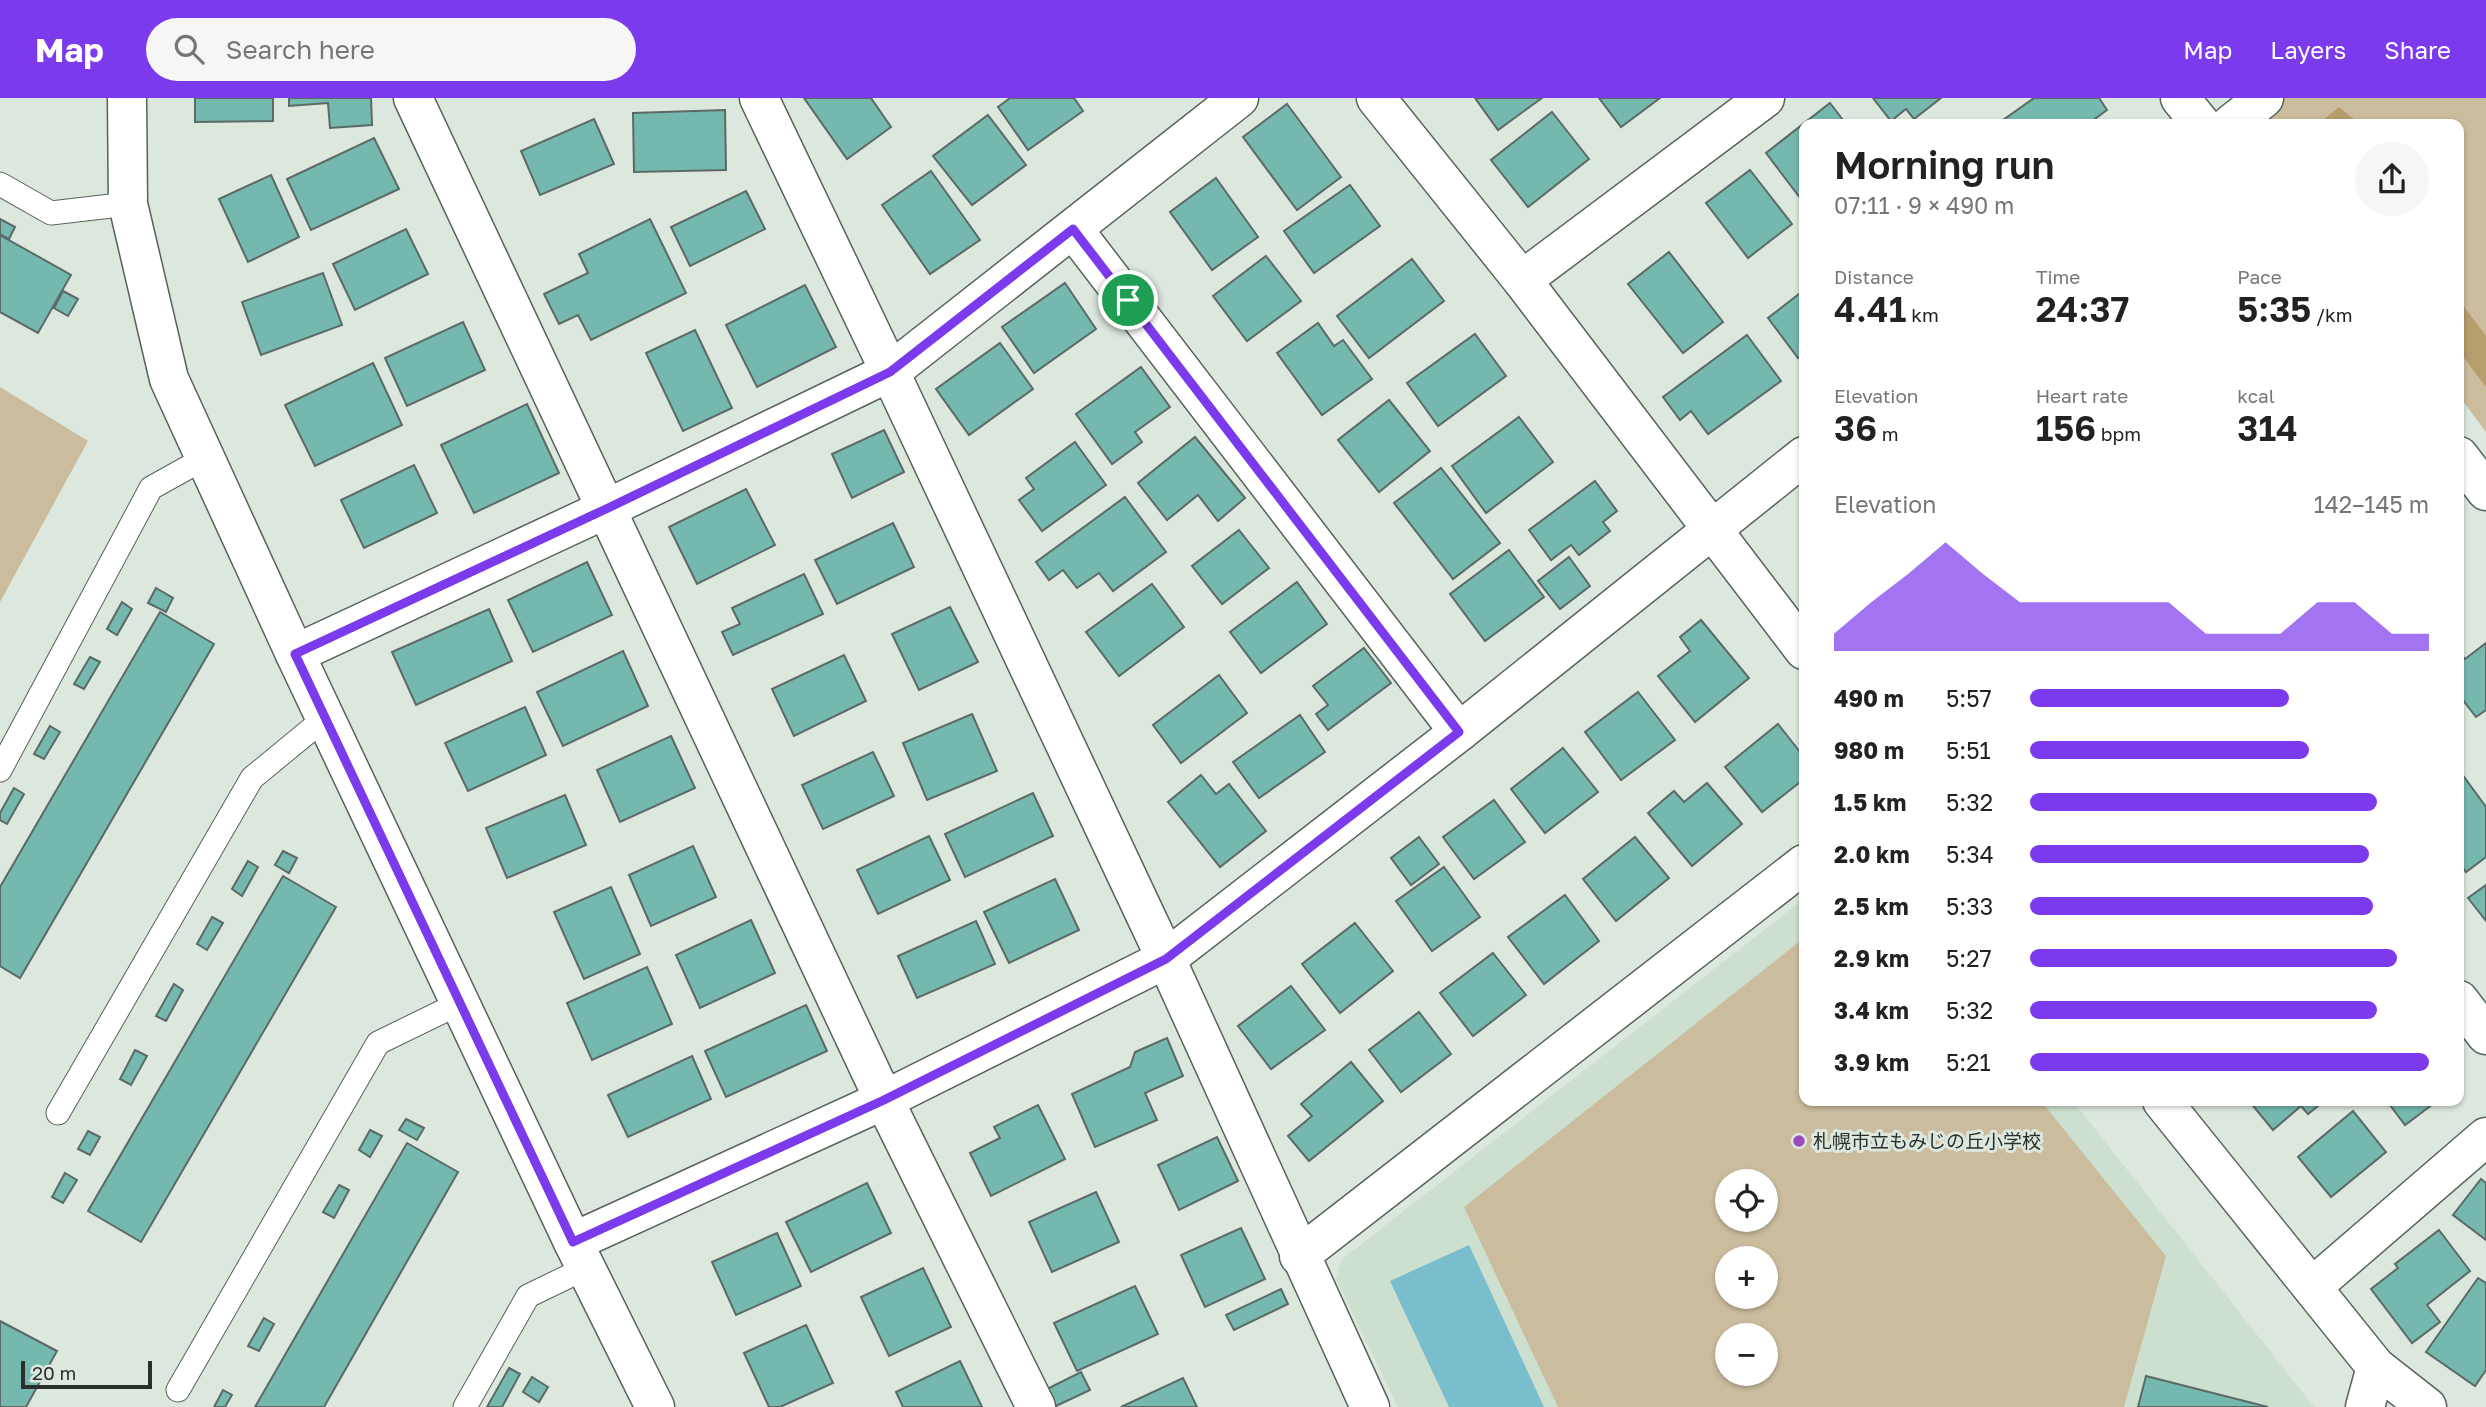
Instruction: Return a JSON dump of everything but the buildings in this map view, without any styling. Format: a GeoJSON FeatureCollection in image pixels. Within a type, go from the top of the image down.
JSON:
{"type":"FeatureCollection","features":[{"type":"Feature","properties":{"kind":"street"},"geometry":{"type":"LineString","coordinates":[[127,98],[128,204],[169,379],[325,718],[655,1407]]}},
{"type":"Feature","properties":{"kind":"street"},"geometry":{"type":"LineString","coordinates":[[413,98],[884,1100],[1036,1407]]}},
{"type":"Feature","properties":{"kind":"street"},"geometry":{"type":"LineString","coordinates":[[759,98],[1166,959],[1370,1407]]}},
{"type":"Feature","properties":{"kind":"street"},"geometry":{"type":"LineString","coordinates":[[295,654],[606,509],[890,372],[1239,98]]}},
{"type":"Feature","properties":{"kind":"street"},"geometry":{"type":"LineString","coordinates":[[1376,98],[1522,280],[1799,643]]}},
{"type":"Feature","properties":{"kind":"street"},"geometry":{"type":"LineString","coordinates":[[2180,98],[2197,119]]}},
{"type":"Feature","properties":{"kind":"street"},"geometry":{"type":"LineString","coordinates":[[2237,119],[2264,98]]}},
{"type":"Feature","properties":{"kind":"street"},"geometry":{"type":"LineString","coordinates":[[1522,280],[1757,100]]}},
{"type":"Feature","properties":{"kind":"street"},"geometry":{"type":"LineString","coordinates":[[1073,229],[1459,732]]}},
{"type":"Feature","properties":{"kind":"street"},"geometry":{"type":"LineString","coordinates":[[580,1255],[1166,959],[1459,732],[1799,460]]}},
{"type":"Feature","properties":{"kind":"street"},"geometry":{"type":"LineString","coordinates":[[2464,462],[2486,491]]}},
{"type":"Feature","properties":{"kind":"street"},"geometry":{"type":"LineString","coordinates":[[1299,1256],[1799,868]]}},
{"type":"Feature","properties":{"kind":"street"},"geometry":{"type":"LineString","coordinates":[[2464,1006],[2486,1035]]}},
{"type":"Feature","properties":{"kind":"street"},"geometry":{"type":"LineString","coordinates":[[2166,1106],[2376,1367],[2427,1407]]}},
{"type":"Feature","properties":{"kind":"street"},"geometry":{"type":"LineString","coordinates":[[2312,1287],[2486,1137]]}},
{"type":"Feature","properties":{"kind":"street"},"geometry":{"type":"LineString","coordinates":[[2365,1407],[2376,1367]]}},
{"type":"Feature","properties":{"kind":"lane"},"geometry":{"type":"LineString","coordinates":[[0,184],[51,213],[128,204]]}},
{"type":"Feature","properties":{"kind":"lane"},"geometry":{"type":"LineString","coordinates":[[0,770],[151,488],[205,458]]}},
{"type":"Feature","properties":{"kind":"lane"},"geometry":{"type":"LineString","coordinates":[[58,1112],[252,778],[325,718]]}},
{"type":"Feature","properties":{"kind":"lane"},"geometry":{"type":"LineString","coordinates":[[178,1390],[378,1044],[460,1003]]}},
{"type":"Feature","properties":{"kind":"lane"},"geometry":{"type":"LineString","coordinates":[[465,1407],[528,1296],[580,1255]]}},
{"type":"Feature","properties":{"kind":"shaded area"},"geometry":{"type":"Polygon","coordinates":[[[2230,98],[2486,98],[2486,432],[2464,403],[2464,119],[2246,119],[2230,98]]]}},
{"type":"Feature","properties":{"kind":"shaded area"},"geometry":{"type":"Polygon","coordinates":[[[2339,107],[2354,119],[2324,119],[2339,107]]]}},
{"type":"Feature","properties":{"kind":"shaded area"},"geometry":{"type":"Polygon","coordinates":[[[2464,307],[2486,336],[2486,387],[2464,358],[2464,307]]]}},
{"type":"Feature","properties":{"kind":"shaded area"},"geometry":{"type":"Polygon","coordinates":[[[0,387],[88,441],[0,602],[0,387]]]}},
{"type":"Feature","properties":{"kind":"shaded area","name":"札幌市立もみじの丘小学校"},"geometry":{"type":"Polygon","coordinates":[[[1799,903],[1799,1106],[2077,1106],[2314,1407],[1398,1407],[1336,1279],[1341,1260],[1799,903]]]}},
{"type":"Feature","properties":{"kind":"shaded area","name":"札幌市立もみじの丘小学校"},"geometry":{"type":"Polygon","coordinates":[[[1799,942],[1799,1106],[2045,1106],[2166,1256],[2124,1407],[1558,1407],[1464,1207],[1799,942]]]}},
{"type":"Feature","properties":{"kind":"water"},"geometry":{"type":"Polygon","coordinates":[[[1469,1245],[1544,1407],[1449,1407],[1390,1281],[1469,1245]]]}},
{"type":"Feature","properties":{"kind":"place","name":"札幌市立もみじの丘小学校"},"geometry":{"type":"Point","coordinates":[1799,1141]}},
{"type":"Feature","properties":{"kind":"route"},"geometry":{"type":"LineString","coordinates":[[1073,229],[1128,300],[1459,732],[1166,959],[884,1100],[573,1242],[295,654],[606,509],[890,372],[1073,229]]}}]}
